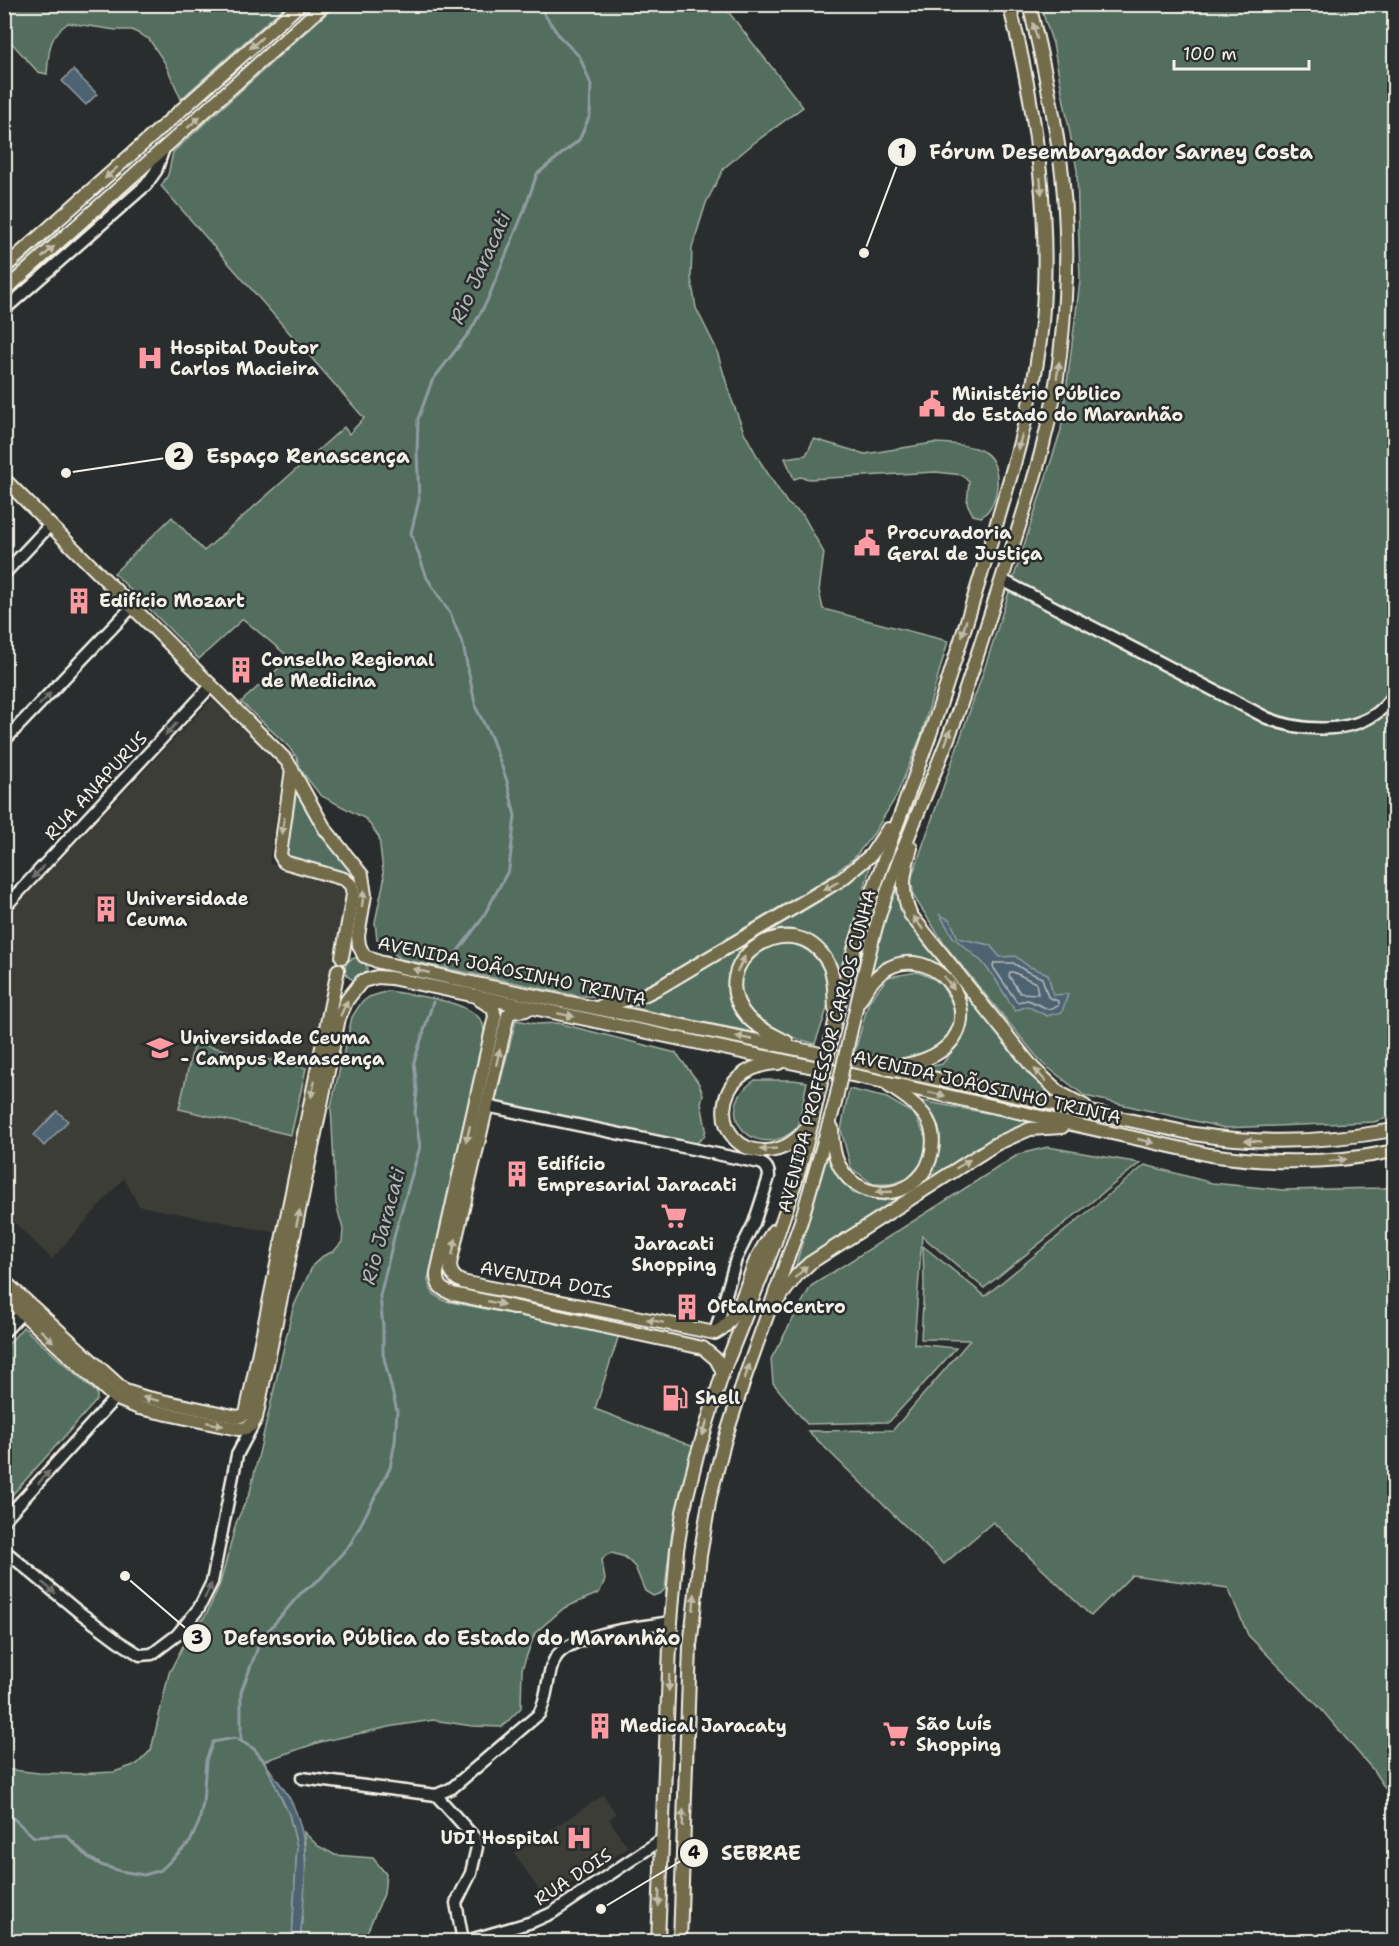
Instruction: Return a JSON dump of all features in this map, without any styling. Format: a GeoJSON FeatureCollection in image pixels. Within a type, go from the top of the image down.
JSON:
{"type":"FeatureCollection","features":[{"type":"Feature","properties":{"kind":"main road"},"geometry":{"type":"LineString","coordinates":[[4,268],[300,4]]}},
{"type":"Feature","properties":{"kind":"main road"},"geometry":{"type":"LineString","coordinates":[[4,291],[325,4]]}},
{"type":"Feature","properties":{"kind":"main road","name":"AVENIDA PROFESSOR CARLOS CUNHA"},"geometry":{"type":"LineString","coordinates":[[680,1941],[690,1647],[700,1556],[710,1497],[725,1440],[801,1221],[833,1108],[869,952],[881,911],[896,867],[957,716],[1002,580],[1046,434],[1060,355],[1066,282],[1063,189],[1045,69],[1029,4]]}},
{"type":"Feature","properties":{"kind":"main road"},"geometry":{"type":"LineString","coordinates":[[1009,6],[1018,21],[1029,67],[1034,71],[1045,69]]}},
{"type":"Feature","properties":{"kind":"main road","name":"AVENIDA PROFESSOR CARLOS CUNHA"},"geometry":{"type":"LineString","coordinates":[[658,1941],[671,1622],[677,1550],[683,1512],[696,1459],[723,1372],[800,1168],[859,934],[880,868],[908,795],[963,635],[1007,489],[1030,402],[1041,333],[1044,268],[1042,204],[1029,94],[1009,6]]}},
{"type":"Feature","properties":{"kind":"main road"},"geometry":{"type":"LineString","coordinates":[[1029,94],[1039,93],[1045,97],[1052,139],[1059,152]]}},
{"type":"Feature","properties":{"kind":"main road"},"geometry":{"type":"LineString","coordinates":[[4,479],[283,757],[292,769],[325,829],[362,875],[365,895],[358,941],[370,969],[368,976],[347,1000],[339,1018],[248,1427],[238,1429],[139,1408],[115,1398],[4,1296]]}},
{"type":"Feature","properties":{"kind":"main road"},"geometry":{"type":"LineString","coordinates":[[251,1415],[353,895],[351,885],[344,879],[284,862],[280,858],[292,769]]}},
{"type":"Feature","properties":{"kind":"main road"},"geometry":{"type":"LineString","coordinates":[[927,792],[904,872],[904,897],[910,914],[1045,1080],[1066,1097],[1107,1116]]}},
{"type":"Feature","properties":{"kind":"main road"},"geometry":{"type":"LineString","coordinates":[[594,1008],[644,995],[660,987],[842,879],[871,855],[879,845],[908,795]]}},
{"type":"Feature","properties":{"kind":"main road"},"geometry":{"type":"LineString","coordinates":[[802,1050],[758,1026],[740,1008],[735,993],[737,969],[743,957],[753,948],[764,941],[787,937],[806,941],[822,954],[832,972],[835,1024]]}},
{"type":"Feature","properties":{"kind":"main road"},"geometry":{"type":"LineString","coordinates":[[342,957],[351,952],[365,956]]}},
{"type":"Feature","properties":{"kind":"main road","name":"AVENIDA JOÃOSINHO TRINTA"},"geometry":{"type":"LineString","coordinates":[[365,956],[379,962],[434,974],[1194,1134],[1247,1141],[1317,1141],[1395,1130]]}},
{"type":"Feature","properties":{"kind":"main road"},"geometry":{"type":"LineString","coordinates":[[850,1032],[864,992],[877,977],[895,966],[925,965],[935,969],[953,986],[960,1016],[952,1042],[933,1057],[883,1068]]}},
{"type":"Feature","properties":{"kind":"main road"},"geometry":{"type":"LineString","coordinates":[[338,970],[345,982],[354,984],[362,981]]}},
{"type":"Feature","properties":{"kind":"main road","name":"AVENIDA JOÃOSINHO TRINTA"},"geometry":{"type":"LineString","coordinates":[[362,981],[384,977],[468,994],[807,1065],[1210,1155],[1266,1162],[1314,1162],[1395,1151]]}},
{"type":"Feature","properties":{"kind":"main road","name":"AVENIDA DOIS"},"geometry":{"type":"LineString","coordinates":[[468,994],[491,1006],[495,1016],[436,1281],[443,1290],[453,1294],[703,1348],[716,1359],[723,1372]]}},
{"type":"Feature","properties":{"kind":"main road","name":"AVENIDA DOIS"},"geometry":{"type":"LineString","coordinates":[[538,1009],[511,1012],[508,1015],[450,1264],[451,1272],[462,1282],[715,1332]]}},
{"type":"Feature","properties":{"kind":"main road"},"geometry":{"type":"LineString","coordinates":[[807,1065],[768,1064],[746,1071],[735,1080],[729,1089],[724,1103],[724,1114],[731,1132],[742,1144],[765,1151],[790,1144],[801,1135],[813,1118]]}},
{"type":"Feature","properties":{"kind":"main road"},"geometry":{"type":"LineString","coordinates":[[833,1108],[832,1131],[835,1155],[842,1170],[851,1180],[862,1188],[880,1193],[893,1192],[913,1183],[930,1161],[933,1141],[930,1125],[916,1106],[880,1081]]}},
{"type":"Feature","properties":{"kind":"main road"},"geometry":{"type":"LineString","coordinates":[[766,1319],[784,1289],[810,1263],[996,1144],[1030,1129],[1053,1126],[1089,1128]]}},
{"type":"Feature","properties":{"kind":"main road"},"geometry":{"type":"LineString","coordinates":[[715,1332],[726,1325],[738,1305],[760,1252],[786,1210]]}},
{"type":"Feature","properties":{"kind":"main road"},"geometry":{"type":"LineString","coordinates":[[4,1281],[125,1391],[238,1417],[251,1415]]}},
{"type":"Feature","properties":{"kind":"main road"},"geometry":{"type":"LineString","coordinates":[[556,1316],[560,1302]]}},
{"type":"Feature","properties":{"kind":"main road"},"geometry":{"type":"LineString","coordinates":[[738,1305],[740,1325]]}},
{"type":"Feature","properties":{"kind":"street"},"geometry":{"type":"LineString","coordinates":[[4,310],[146,185],[156,171],[164,148]]}},
{"type":"Feature","properties":{"kind":"street"},"geometry":{"type":"LineString","coordinates":[[4,574],[50,525]]}},
{"type":"Feature","properties":{"kind":"street"},"geometry":{"type":"LineString","coordinates":[[1002,580],[1267,718],[1287,725],[1331,728],[1362,722],[1374,715],[1395,695]]}},
{"type":"Feature","properties":{"kind":"street"},"geometry":{"type":"LineString","coordinates":[[4,741],[132,607]]}},
{"type":"Feature","properties":{"kind":"street","name":"RUA ANAPURUS"},"geometry":{"type":"LineString","coordinates":[[4,908],[211,686]]}},
{"type":"Feature","properties":{"kind":"street"},"geometry":{"type":"LineString","coordinates":[[486,1106],[762,1164],[767,1168],[769,1177],[754,1223],[736,1259],[715,1332]]}},
{"type":"Feature","properties":{"kind":"street"},"geometry":{"type":"LineString","coordinates":[[4,1332],[22,1313]]}},
{"type":"Feature","properties":{"kind":"street"},"geometry":{"type":"LineString","coordinates":[[4,1520],[115,1398]]}},
{"type":"Feature","properties":{"kind":"street"},"geometry":{"type":"LineString","coordinates":[[4,1550],[136,1654],[148,1655],[158,1651],[177,1635],[194,1615],[212,1582],[237,1455],[251,1415]]}},
{"type":"Feature","properties":{"kind":"street"},"geometry":{"type":"LineString","coordinates":[[302,1778],[436,1795],[453,1788],[539,1714],[544,1704],[553,1664],[557,1655],[564,1649],[581,1640],[671,1622]]}},
{"type":"Feature","properties":{"kind":"street"},"geometry":{"type":"LineString","coordinates":[[436,1795],[475,1838],[477,1847],[471,1873],[456,1898],[463,1941]]}},
{"type":"Feature","properties":{"kind":"street","name":"RUA DOIS"},"geometry":{"type":"LineString","coordinates":[[463,1941],[532,1922],[552,1913],[661,1840]]}},
{"type":"Feature","properties":{"kind":"shaded area","name":"Universidade Ceuma - Campus Renascença"},"geometry":{"type":"Polygon","coordinates":[[[212,699],[284,770],[269,863],[340,882],[349,894],[278,1233],[139,1206],[124,1178],[52,1259],[5,1214],[4,919],[212,699]]]}},
{"type":"Feature","properties":{"kind":"shaded area","name":"UDI Hospital"},"geometry":{"type":"Polygon","coordinates":[[[604,1795],[616,1814],[609,1819],[628,1848],[545,1899],[514,1853],[604,1795]]]}},
{"type":"Feature","properties":{"kind":"green space"},"geometry":{"type":"Polygon","coordinates":[[[4,5],[286,5],[181,99],[165,63],[149,39],[132,30],[68,23],[53,39],[49,51],[47,74],[38,72],[9,40],[5,41],[4,5]]]}},
{"type":"Feature","properties":{"kind":"green space"},"geometry":{"type":"Polygon","coordinates":[[[336,5],[723,5],[803,107],[724,168],[706,203],[692,248],[691,278],[696,308],[716,348],[744,432],[787,503],[803,515],[824,553],[819,591],[823,609],[948,641],[921,736],[896,797],[874,833],[854,858],[828,878],[652,983],[628,994],[605,997],[579,996],[401,959],[377,940],[375,922],[384,880],[379,837],[366,819],[320,795],[300,769],[297,758],[288,746],[241,702],[290,658],[243,619],[199,659],[114,573],[172,517],[204,551],[344,427],[349,434],[364,418],[161,186],[168,175],[173,152],[336,5]]]}},
{"type":"Feature","properties":{"kind":"green space"},"geometry":{"type":"Polygon","coordinates":[[[1040,5],[1394,5],[1394,1116],[1374,1122],[1225,1128],[1085,1096],[1042,1063],[947,948],[914,897],[911,879],[984,670],[1061,430],[1080,281],[1077,170],[1053,44],[1040,5]]]}},
{"type":"Feature","properties":{"kind":"green space"},"geometry":{"type":"Polygon","coordinates":[[[60,229],[63,232],[5,284],[4,278],[60,229]]]}},
{"type":"Feature","properties":{"kind":"green space"},"geometry":{"type":"Polygon","coordinates":[[[814,439],[865,454],[933,443],[974,448],[984,452],[995,466],[996,495],[987,512],[981,517],[973,515],[967,503],[969,482],[962,475],[936,472],[794,479],[785,458],[806,455],[814,439]]]}},
{"type":"Feature","properties":{"kind":"green space"},"geometry":{"type":"Polygon","coordinates":[[[295,790],[317,829],[354,875],[356,879],[354,881],[285,856],[295,790]]]}},
{"type":"Feature","properties":{"kind":"green space"},"geometry":{"type":"Polygon","coordinates":[[[871,863],[841,979],[832,955],[818,941],[800,934],[780,932],[770,934],[731,983],[728,994],[732,1007],[741,1019],[757,1033],[634,1008],[634,1004],[658,996],[829,896],[871,863]]]}},
{"type":"Feature","properties":{"kind":"green space"},"geometry":{"type":"Polygon","coordinates":[[[899,877],[904,914],[925,945],[1051,1095],[1013,1090],[919,1069],[942,1064],[960,1042],[968,1019],[963,999],[954,981],[932,962],[903,960],[872,975],[874,950],[894,885],[899,877]]]}},
{"type":"Feature","properties":{"kind":"green space"},"geometry":{"type":"Polygon","coordinates":[[[791,943],[800,946],[816,958],[826,974],[828,1004],[815,1044],[784,1034],[755,1019],[748,1011],[741,993],[742,974],[751,957],[766,947],[791,943]]]}},
{"type":"Feature","properties":{"kind":"green space"},"geometry":{"type":"Polygon","coordinates":[[[356,958],[364,961],[367,969],[364,977],[356,980],[348,977],[345,969],[348,961],[356,958]]]}},
{"type":"Feature","properties":{"kind":"green space"},"geometry":{"type":"Polygon","coordinates":[[[917,972],[939,981],[953,1005],[955,1028],[937,1050],[917,1059],[886,1059],[855,1051],[869,1001],[888,977],[917,972]]]}},
{"type":"Feature","properties":{"kind":"green space"},"geometry":{"type":"Polygon","coordinates":[[[388,991],[455,1004],[477,1016],[484,1027],[485,1038],[428,1280],[430,1287],[435,1295],[445,1301],[619,1335],[595,1409],[694,1447],[675,1517],[665,1589],[653,1596],[645,1591],[635,1567],[625,1557],[612,1553],[606,1555],[602,1560],[605,1580],[599,1593],[564,1608],[535,1633],[522,1669],[521,1708],[502,1727],[472,1726],[433,1720],[320,1742],[264,1761],[289,1814],[297,1846],[292,1941],[5,1942],[5,1769],[77,1774],[114,1772],[137,1764],[151,1750],[169,1673],[183,1646],[207,1613],[220,1584],[236,1523],[250,1492],[293,1308],[313,1265],[323,1256],[334,1251],[342,1242],[343,1229],[336,1204],[331,1106],[352,1017],[361,1003],[369,997],[388,991]]]}},
{"type":"Feature","properties":{"kind":"green space"},"geometry":{"type":"Polygon","coordinates":[[[516,1020],[537,1024],[558,1023],[676,1053],[698,1082],[703,1094],[701,1103],[706,1129],[704,1137],[695,1144],[495,1103],[516,1020]]]}},
{"type":"Feature","properties":{"kind":"green space"},"geometry":{"type":"Polygon","coordinates":[[[194,1043],[306,1068],[291,1135],[179,1109],[194,1043]]]}},
{"type":"Feature","properties":{"kind":"green space"},"geometry":{"type":"Polygon","coordinates":[[[755,1080],[807,1082],[798,1127],[783,1138],[768,1141],[754,1138],[737,1120],[736,1107],[741,1093],[755,1080]]]}},
{"type":"Feature","properties":{"kind":"green space"},"geometry":{"type":"Polygon","coordinates":[[[849,1089],[887,1098],[914,1114],[928,1141],[921,1164],[907,1179],[891,1184],[873,1184],[851,1168],[841,1130],[849,1089]]]}},
{"type":"Feature","properties":{"kind":"green space"},"geometry":{"type":"Polygon","coordinates":[[[922,1101],[1046,1124],[1026,1126],[866,1222],[795,1268],[829,1150],[837,1174],[853,1193],[884,1201],[925,1180],[935,1165],[939,1131],[922,1101]]]}},
{"type":"Feature","properties":{"kind":"green space"},"geometry":{"type":"Polygon","coordinates":[[[1048,1147],[1140,1163],[984,1288],[922,1236],[914,1344],[956,1348],[889,1422],[807,1424],[773,1383],[771,1359],[811,1286],[1019,1154],[1048,1147]]]}},
{"type":"Feature","properties":{"kind":"green space"},"geometry":{"type":"Polygon","coordinates":[[[1145,1165],[1212,1183],[1283,1190],[1394,1186],[1394,1802],[1373,1770],[1320,1708],[1248,1635],[1228,1588],[1132,1575],[1091,1616],[993,1522],[944,1564],[808,1431],[893,1430],[970,1340],[921,1339],[924,1285],[923,1246],[985,1296],[1145,1165]]]}},
{"type":"Feature","properties":{"kind":"green space"},"geometry":{"type":"Polygon","coordinates":[[[23,1327],[97,1393],[97,1400],[5,1503],[5,1348],[23,1327]]]}},
{"type":"Feature","properties":{"kind":"green space"},"geometry":{"type":"Polygon","coordinates":[[[304,1832],[318,1846],[335,1855],[373,1858],[386,1874],[384,1894],[363,1941],[300,1942],[306,1866],[304,1832]]]}},
{"type":"Feature","properties":{"kind":"water"},"geometry":{"type":"Polygon","coordinates":[[[73,70],[97,94],[86,105],[62,81],[73,70]]]}},
{"type":"Feature","properties":{"kind":"water"},"geometry":{"type":"Polygon","coordinates":[[[940,915],[950,920],[958,938],[990,945],[1000,957],[1015,956],[1028,966],[1048,974],[1053,995],[1068,994],[1062,1012],[1047,1016],[1027,1006],[1015,1011],[994,977],[982,962],[953,937],[940,915]]]}},
{"type":"Feature","properties":{"kind":"water"},"geometry":{"type":"Polygon","coordinates":[[[57,1111],[68,1121],[44,1146],[34,1135],[57,1111]]]}},
{"type":"Feature","properties":{"kind":"water"},"geometry":{"type":"Polygon","coordinates":[[[264,1761],[290,1799],[302,1834],[306,1869],[300,1941],[292,1941],[297,1846],[289,1814],[264,1761]]]}},
{"type":"Feature","properties":{"kind":"waterway","name":"Rio Jaracati"},"geometry":{"type":"LineString","coordinates":[[446,967],[482,919],[509,869],[515,816],[507,781],[491,737],[476,708],[463,645],[450,613],[427,578],[411,533],[419,500],[418,419],[432,381],[471,330],[487,301],[537,174],[579,140],[590,115],[591,85],[580,57],[560,37],[540,8],[534,4]]}},
{"type":"Feature","properties":{"kind":"waterway","name":"Rio Jaracati"},"geometry":{"type":"LineString","coordinates":[[264,1761],[254,1749],[241,1741],[241,1692],[261,1639],[300,1594],[320,1579],[351,1543],[390,1468],[397,1411],[383,1354],[380,1296],[396,1229],[420,1147],[415,1114],[417,1090],[414,1062],[433,1002]]}},
{"type":"Feature","properties":{"kind":"waterway"},"geometry":{"type":"LineString","coordinates":[[4,1808],[34,1837],[66,1835],[88,1857],[101,1865],[144,1875],[161,1870],[190,1842],[199,1822],[203,1803],[206,1760],[213,1742],[235,1738],[241,1741]]}},
{"type":"Feature","properties":{"kind":"place","name":"Fórum Desembargador Sarney Costa"},"geometry":{"type":"Point","coordinates":[864,253]}},
{"type":"Feature","properties":{"kind":"place","name":"Hospital Doutor Carlos Macieira"},"geometry":{"type":"Point","coordinates":[150,358]}},
{"type":"Feature","properties":{"kind":"place","name":"Ministério Público do Estado do Maranhão"},"geometry":{"type":"Point","coordinates":[932,404]}},
{"type":"Feature","properties":{"kind":"place","name":"Espaço Renascença"},"geometry":{"type":"Point","coordinates":[66,473]}},
{"type":"Feature","properties":{"kind":"place","name":"Procuradoria Geral de Justiça"},"geometry":{"type":"Point","coordinates":[867,543]}},
{"type":"Feature","properties":{"kind":"place","name":"Edifício Mozart"},"geometry":{"type":"Point","coordinates":[79,601]}},
{"type":"Feature","properties":{"kind":"place","name":"Conselho Regional de Medicina"},"geometry":{"type":"Point","coordinates":[241,670]}},
{"type":"Feature","properties":{"kind":"place","name":"Universidade Ceuma"},"geometry":{"type":"Point","coordinates":[106,909]}},
{"type":"Feature","properties":{"kind":"place","name":"Universidade Ceuma - Campus Renascença"},"geometry":{"type":"Point","coordinates":[160,1048]}},
{"type":"Feature","properties":{"kind":"place","name":"Edifício Empresarial Jaracati"},"geometry":{"type":"Point","coordinates":[517,1174]}},
{"type":"Feature","properties":{"kind":"place","name":"Jaracati Shopping"},"geometry":{"type":"Point","coordinates":[674,1216]}},
{"type":"Feature","properties":{"kind":"place","name":"OftalmoCentro"},"geometry":{"type":"Point","coordinates":[687,1307]}},
{"type":"Feature","properties":{"kind":"place","name":"Shell"},"geometry":{"type":"Point","coordinates":[675,1398]}},
{"type":"Feature","properties":{"kind":"place","name":"Defensoria Pública do Estado do Maranhão"},"geometry":{"type":"Point","coordinates":[125,1576]}},
{"type":"Feature","properties":{"kind":"place","name":"Medical Jaracaty"},"geometry":{"type":"Point","coordinates":[600,1726]}},
{"type":"Feature","properties":{"kind":"place","name":"São Luís Shopping"},"geometry":{"type":"Point","coordinates":[896,1734]}},
{"type":"Feature","properties":{"kind":"place","name":"UDI Hospital"},"geometry":{"type":"Point","coordinates":[579,1838]}},
{"type":"Feature","properties":{"kind":"place","name":"SEBRAE"},"geometry":{"type":"Point","coordinates":[601,1909]}}]}
